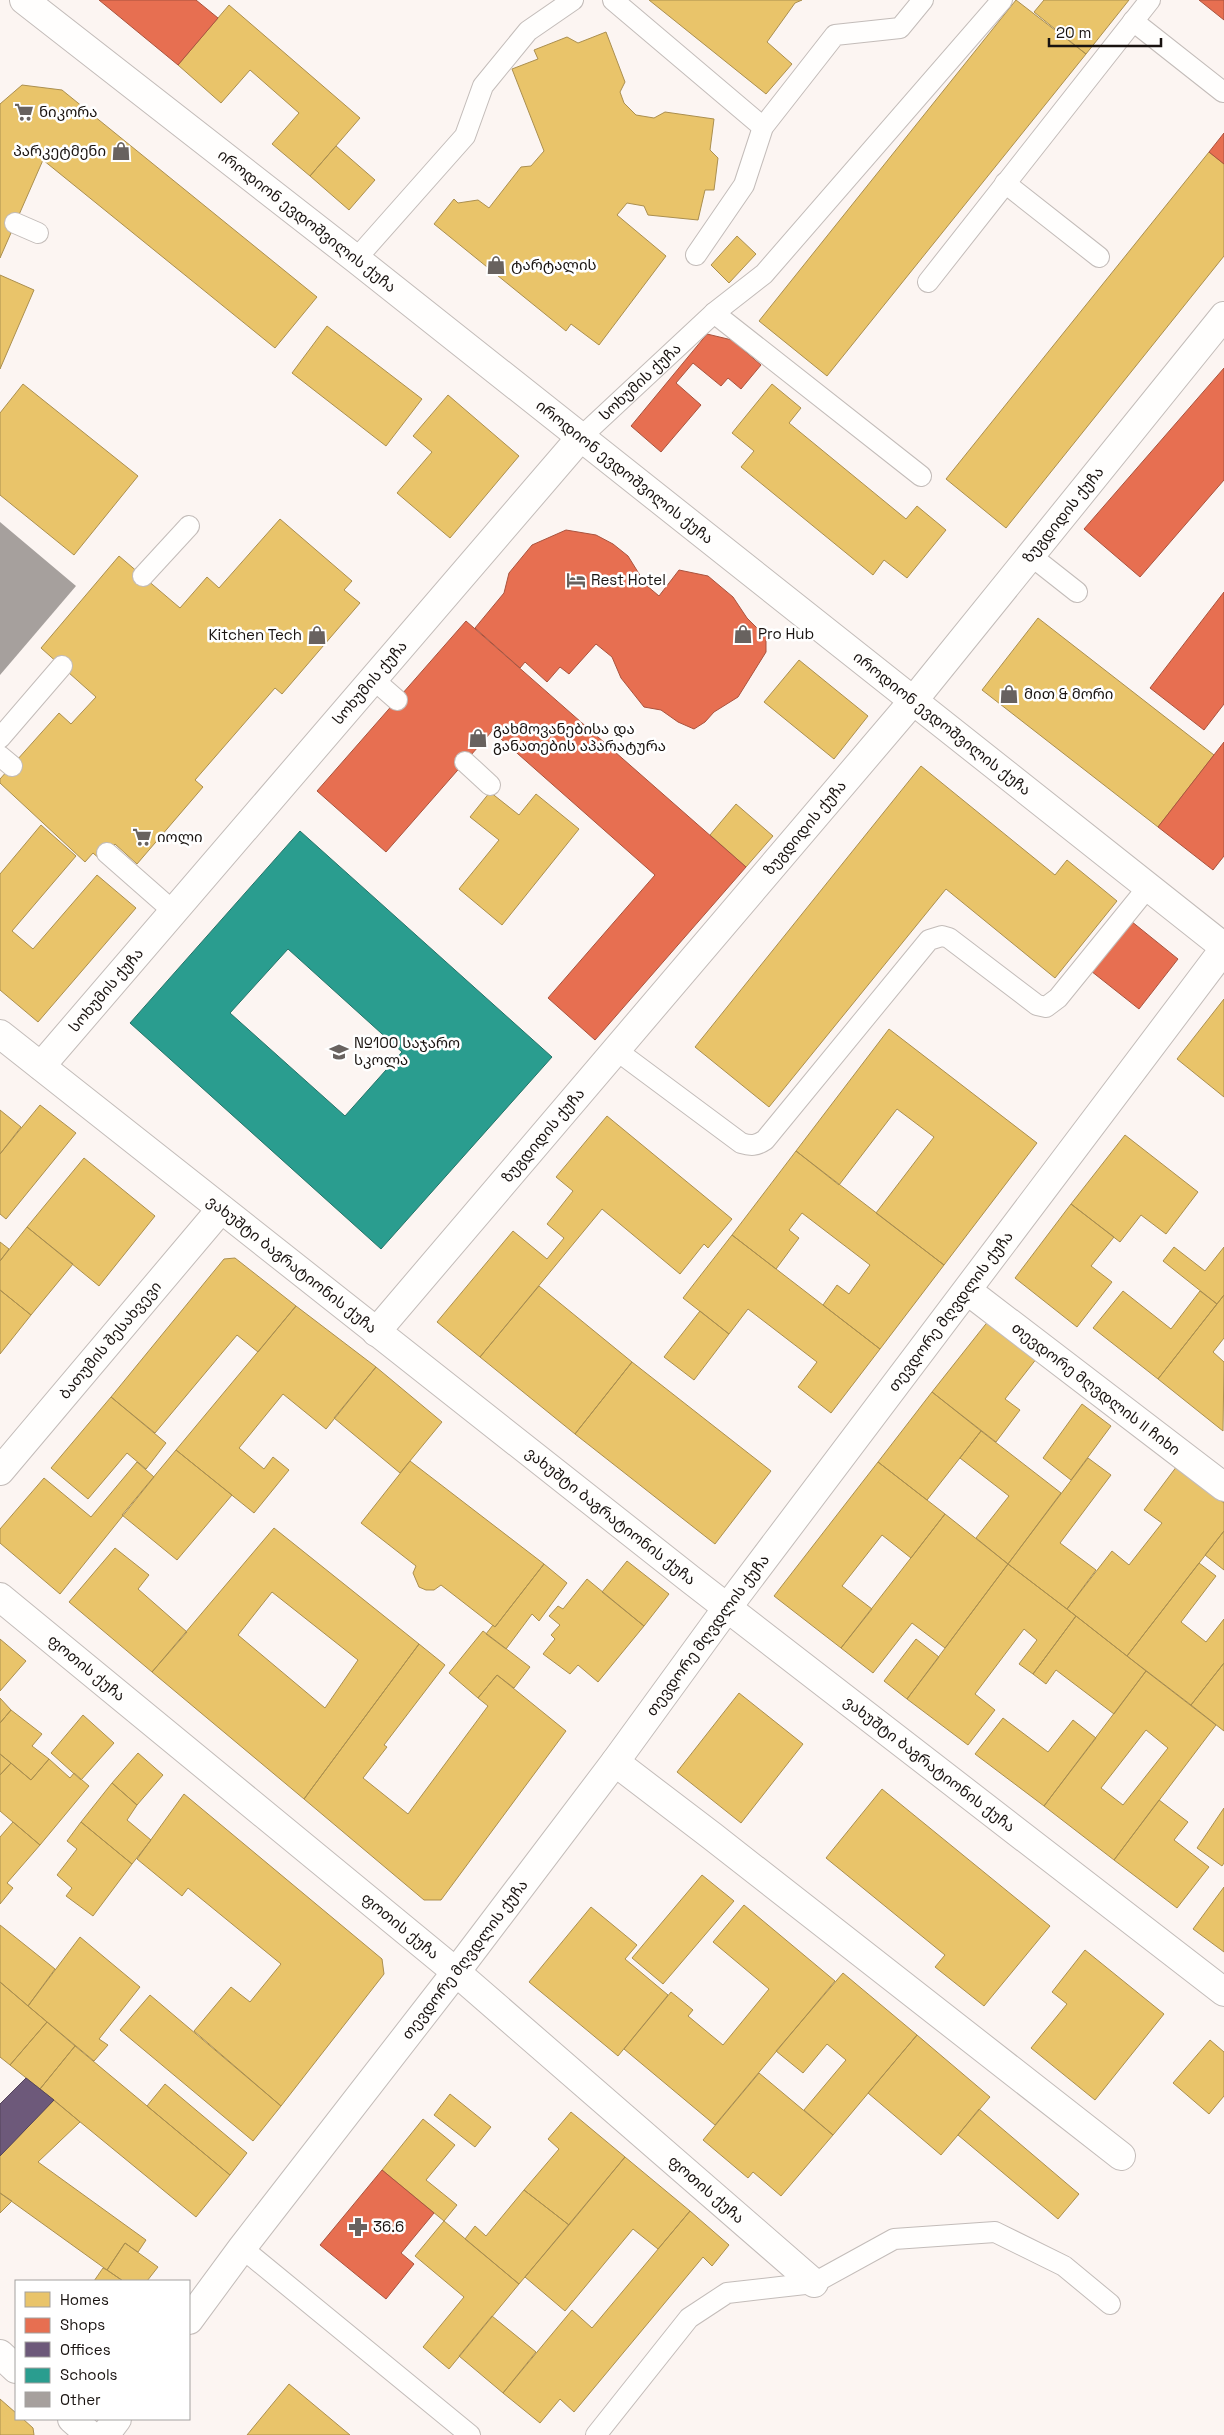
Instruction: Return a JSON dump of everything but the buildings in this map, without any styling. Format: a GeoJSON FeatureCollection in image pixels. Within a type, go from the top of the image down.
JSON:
{"type":"FeatureCollection","features":[{"type":"Feature","properties":{"kind":"street","name":"იროდიონ ევდოშვილის ქუჩა"},"geometry":{"type":"LineString","coordinates":[[24,0],[356,259],[1224,948]]}},
{"type":"Feature","properties":{"kind":"street","name":"ზუგდიდის ქუჩა"},"geometry":{"type":"LineString","coordinates":[[376,1332],[913,700],[1224,316]]}},
{"type":"Feature","properties":{"kind":"street","name":"სოხუმის ქუჩა"},"geometry":{"type":"LineString","coordinates":[[41,1066],[581,438]]}},
{"type":"Feature","properties":{"kind":"street","name":"თევდორე მღვდლის ქუჩა"},"geometry":{"type":"LineString","coordinates":[[190,2319],[242,2248],[456,1972],[615,1762],[727,1608],[968,1291],[1224,948]]}},
{"type":"Feature","properties":{"kind":"street","name":"ვახუშტი ბაგრატიონის ქუჩა"},"geometry":{"type":"LineString","coordinates":[[0,1034],[727,1608],[1224,1992]]}},
{"type":"Feature","properties":{"kind":"street","name":"ბათუმის შესახვევი"},"geometry":{"type":"LineString","coordinates":[[0,1471],[221,1209]]}},
{"type":"Feature","properties":{"kind":"street","name":"თევდორე მღვდლის II ჩიხი"},"geometry":{"type":"LineString","coordinates":[[968,1291],[1224,1487]]}},
{"type":"Feature","properties":{"kind":"street","name":"ფოთის ქუჩა"},"geometry":{"type":"LineString","coordinates":[[0,1597],[456,1972],[814,2283]]}},
{"type":"Feature","properties":{"kind":"street"},"geometry":{"type":"LineString","coordinates":[[615,1762],[1121,2156]]}},
{"type":"Feature","properties":{"kind":"street"},"geometry":{"type":"LineString","coordinates":[[0,2354],[15,2368]]}},
{"type":"Feature","properties":{"kind":"street"},"geometry":{"type":"LineString","coordinates":[[73,2420],[90,2435]]}},
{"type":"Feature","properties":{"kind":"street"},"geometry":{"type":"LineString","coordinates":[[105,2435],[116,2420]]}},
{"type":"Feature","properties":{"kind":"lane"},"geometry":{"type":"LineString","coordinates":[[356,259],[465,136],[483,86],[528,31],[573,0]]}},
{"type":"Feature","properties":{"kind":"lane"},"geometry":{"type":"LineString","coordinates":[[613,0],[763,127]]}},
{"type":"Feature","properties":{"kind":"lane"},"geometry":{"type":"LineString","coordinates":[[696,254],[744,185],[763,127],[836,35],[900,28],[922,0]]}},
{"type":"Feature","properties":{"kind":"lane","name":"სოხუმის ქუჩა"},"geometry":{"type":"LineString","coordinates":[[581,438],[714,312],[764,274],[1002,0]]}},
{"type":"Feature","properties":{"kind":"lane"},"geometry":{"type":"LineString","coordinates":[[928,282],[1150,0]]}},
{"type":"Feature","properties":{"kind":"lane"},"geometry":{"type":"LineString","coordinates":[[1133,21],[1223,92]]}},
{"type":"Feature","properties":{"kind":"lane"},"geometry":{"type":"LineString","coordinates":[[1005,183],[1099,258]]}},
{"type":"Feature","properties":{"kind":"lane"},"geometry":{"type":"LineString","coordinates":[[15,223],[38,233]]}},
{"type":"Feature","properties":{"kind":"lane"},"geometry":{"type":"LineString","coordinates":[[714,312],[921,476]]}},
{"type":"Feature","properties":{"kind":"lane"},"geometry":{"type":"LineString","coordinates":[[143,576],[189,526]]}},
{"type":"Feature","properties":{"kind":"lane"},"geometry":{"type":"LineString","coordinates":[[1030,555],[1077,592]]}},
{"type":"Feature","properties":{"kind":"lane"},"geometry":{"type":"LineString","coordinates":[[0,738],[62,666]]}},
{"type":"Feature","properties":{"kind":"lane"},"geometry":{"type":"LineString","coordinates":[[373,679],[397,700]]}},
{"type":"Feature","properties":{"kind":"lane"},"geometry":{"type":"LineString","coordinates":[[465,762],[490,785]]}},
{"type":"Feature","properties":{"kind":"lane"},"geometry":{"type":"LineString","coordinates":[[107,853],[173,911]]}},
{"type":"Feature","properties":{"kind":"lane"},"geometry":{"type":"LineString","coordinates":[[616,1050],[741,1143],[750,1146],[758,1145],[765,1140],[929,940],[942,936],[949,938],[1038,1005],[1046,1007],[1058,998],[1148,887]]}},
{"type":"Feature","properties":{"kind":"lane"},"geometry":{"type":"LineString","coordinates":[[596,2435],[689,2318],[727,2293],[814,2283],[894,2239],[995,2232],[1064,2266],[1110,2304]]}},
{"type":"Feature","properties":{"kind":"lane"},"geometry":{"type":"LineString","coordinates":[[242,2248],[470,2435]]}},
{"type":"Feature","properties":{"kind":"place","name":"ნიკორა"},"geometry":{"type":"Point","coordinates":[24,112]}},
{"type":"Feature","properties":{"kind":"place","name":"პარკეტმენი"},"geometry":{"type":"Point","coordinates":[121,151]}},
{"type":"Feature","properties":{"kind":"place","name":"ტარტალის"},"geometry":{"type":"Point","coordinates":[496,265]}},
{"type":"Feature","properties":{"kind":"place","name":"Rest Hotel"},"geometry":{"type":"Point","coordinates":[576,580]}},
{"type":"Feature","properties":{"kind":"place","name":"Pro Hub"},"geometry":{"type":"Point","coordinates":[743,634]}},
{"type":"Feature","properties":{"kind":"place","name":"Kitchen Tech"},"geometry":{"type":"Point","coordinates":[317,635]}},
{"type":"Feature","properties":{"kind":"place","name":"მით & მორი"},"geometry":{"type":"Point","coordinates":[1009,694]}},
{"type":"Feature","properties":{"kind":"place","name":"გახმოვანებისა და განათების აპარატურა"},"geometry":{"type":"Point","coordinates":[478,738]}},
{"type":"Feature","properties":{"kind":"place","name":"იოლი"},"geometry":{"type":"Point","coordinates":[142,837]}},
{"type":"Feature","properties":{"kind":"place","name":"№100 საჯარო სკოლა"},"geometry":{"type":"Point","coordinates":[339,1052]}},
{"type":"Feature","properties":{"kind":"place","name":"36.6"},"geometry":{"type":"Point","coordinates":[358,2227]}}]}
